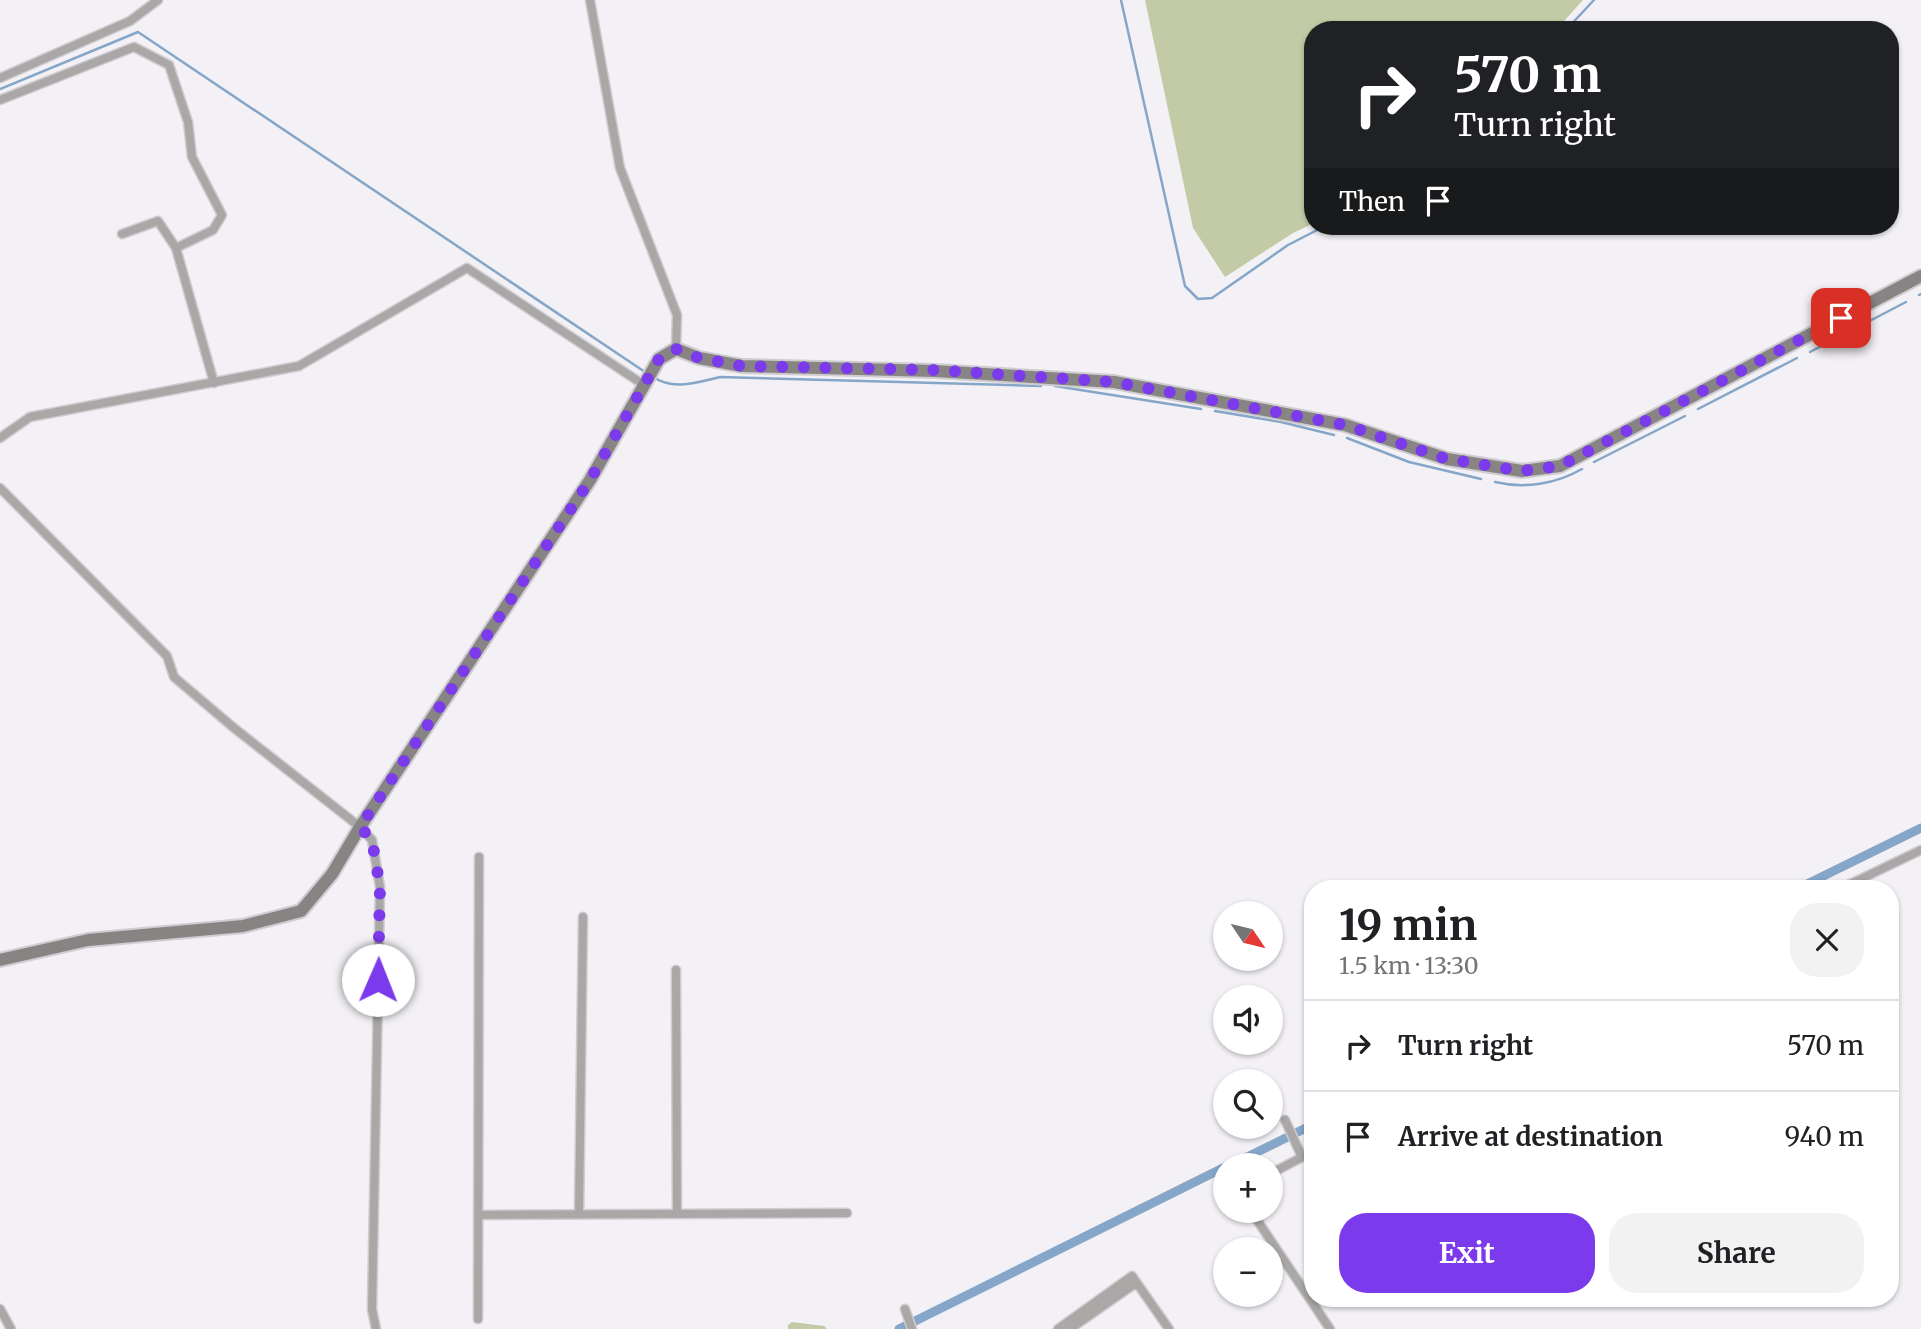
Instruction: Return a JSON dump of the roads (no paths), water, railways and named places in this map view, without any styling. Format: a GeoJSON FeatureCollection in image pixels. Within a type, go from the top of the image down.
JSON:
{"type":"FeatureCollection","features":[{"type":"Feature","properties":{"kind":"street"},"geometry":{"type":"LineString","coordinates":[[0,78],[130,21],[158,0]]}},
{"type":"Feature","properties":{"kind":"street"},"geometry":{"type":"LineString","coordinates":[[590,0],[620,168],[677,315],[676,349]]}},
{"type":"Feature","properties":{"kind":"street"},"geometry":{"type":"LineString","coordinates":[[0,100],[134,47],[169,65],[188,122],[192,156],[222,215],[214,230],[176,248]]}},
{"type":"Feature","properties":{"kind":"street"},"geometry":{"type":"LineString","coordinates":[[122,234],[158,221],[176,248],[214,383]]}},
{"type":"Feature","properties":{"kind":"street"},"geometry":{"type":"LineString","coordinates":[[0,438],[30,417],[299,366],[467,268],[648,378]]}},
{"type":"Feature","properties":{"kind":"street"},"geometry":{"type":"LineString","coordinates":[[676,349],[699,358],[742,366],[935,370],[1114,382],[1345,425],[1447,459],[1522,471],[1560,466],[1921,276]]}},
{"type":"Feature","properties":{"kind":"street"},"geometry":{"type":"LineString","coordinates":[[0,960],[88,940],[243,926],[301,911],[332,874],[360,827],[590,480],[659,359],[676,349]]}},
{"type":"Feature","properties":{"kind":"street"},"geometry":{"type":"LineString","coordinates":[[0,488],[167,656],[174,677],[360,827],[372,840],[380,887],[372,1309],[376,1329]]}},
{"type":"Feature","properties":{"kind":"street"},"geometry":{"type":"LineString","coordinates":[[1859,880],[1921,850]]}},
{"type":"Feature","properties":{"kind":"street"},"geometry":{"type":"LineString","coordinates":[[478,1319],[479,857]]}},
{"type":"Feature","properties":{"kind":"street"},"geometry":{"type":"LineString","coordinates":[[579,1214],[583,917]]}},
{"type":"Feature","properties":{"kind":"street"},"geometry":{"type":"LineString","coordinates":[[676,970],[677,1214]]}},
{"type":"Feature","properties":{"kind":"street"},"geometry":{"type":"LineString","coordinates":[[1283,1167],[1302,1157],[1285,1120]]}},
{"type":"Feature","properties":{"kind":"street"},"geometry":{"type":"LineString","coordinates":[[478,1215],[847,1213]]}},
{"type":"Feature","properties":{"kind":"street"},"geometry":{"type":"LineString","coordinates":[[1259,1223],[1304,1290]]}},
{"type":"Feature","properties":{"kind":"street"},"geometry":{"type":"LineString","coordinates":[[1058,1329],[1132,1276],[1169,1329]]}},
{"type":"Feature","properties":{"kind":"street"},"geometry":{"type":"LineString","coordinates":[[1070,1329],[1136,1283]]}},
{"type":"Feature","properties":{"kind":"street"},"geometry":{"type":"LineString","coordinates":[[1315,1307],[1330,1329]]}},
{"type":"Feature","properties":{"kind":"street"},"geometry":{"type":"LineString","coordinates":[[905,1309],[912,1329]]}},
{"type":"Feature","properties":{"kind":"street"},"geometry":{"type":"LineString","coordinates":[[0,1310],[2,1321],[11,1329]]}},
{"type":"Feature","properties":{"kind":"waterway"},"geometry":{"type":"LineString","coordinates":[[1121,0],[1185,286],[1198,299],[1212,298],[1288,245],[1307,235]]}},
{"type":"Feature","properties":{"kind":"waterway"},"geometry":{"type":"LineString","coordinates":[[1574,21],[1594,0]]}},
{"type":"Feature","properties":{"kind":"waterway"},"geometry":{"type":"LineString","coordinates":[[0,89],[138,32],[645,372]]}},
{"type":"Feature","properties":{"kind":"waterway"},"geometry":{"type":"LineString","coordinates":[[1810,352],[1906,302]]}},
{"type":"Feature","properties":{"kind":"waterway"},"geometry":{"type":"LineString","coordinates":[[1698,409],[1797,358]]}},
{"type":"Feature","properties":{"kind":"waterway"},"geometry":{"type":"LineString","coordinates":[[653,377],[669,384],[695,383],[720,377],[1041,386]]}},
{"type":"Feature","properties":{"kind":"waterway"},"geometry":{"type":"LineString","coordinates":[[1055,386],[1201,409]]}},
{"type":"Feature","properties":{"kind":"waterway"},"geometry":{"type":"LineString","coordinates":[[1215,411],[1281,422],[1334,435]]}},
{"type":"Feature","properties":{"kind":"waterway"},"geometry":{"type":"LineString","coordinates":[[1594,462],[1685,416]]}},
{"type":"Feature","properties":{"kind":"waterway"},"geometry":{"type":"LineString","coordinates":[[1347,438],[1409,462],[1481,479]]}},
{"type":"Feature","properties":{"kind":"waterway"},"geometry":{"type":"LineString","coordinates":[[1495,482],[1540,484],[1582,469]]}},
{"type":"Feature","properties":{"kind":"waterway"},"geometry":{"type":"LineString","coordinates":[[1815,880],[1921,828]]}},
{"type":"Feature","properties":{"kind":"waterway"},"geometry":{"type":"LineString","coordinates":[[1255,1153],[1304,1129]]}},
{"type":"Feature","properties":{"kind":"waterway"},"geometry":{"type":"LineString","coordinates":[[899,1329],[1213,1173]]}}]}
